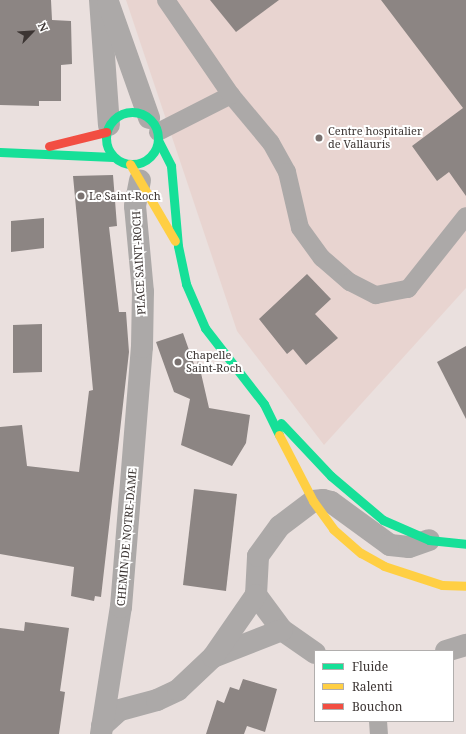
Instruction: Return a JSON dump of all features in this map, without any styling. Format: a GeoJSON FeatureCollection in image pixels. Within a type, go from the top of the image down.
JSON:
{"type":"FeatureCollection","features":[{"type":"Feature","properties":{"kind":"main road"},"geometry":{"type":"LineString","coordinates":[[27,152],[107,129],[115,118],[132,111],[155,130],[171,166],[178,246],[186,284],[205,328],[264,404],[357,500],[383,520],[429,540],[465,544]]}},
{"type":"Feature","properties":{"kind":"main road"},"geometry":{"type":"LineString","coordinates":[[107,129],[108,149],[113,157],[135,172],[178,246]]}},
{"type":"Feature","properties":{"kind":"main road"},"geometry":{"type":"LineString","coordinates":[[135,172],[152,155],[155,130]]}},
{"type":"Feature","properties":{"kind":"main road"},"geometry":{"type":"LineString","coordinates":[[0,152],[113,157]]}},
{"type":"Feature","properties":{"kind":"main road"},"geometry":{"type":"LineString","coordinates":[[264,404],[313,502],[334,529],[361,553],[384,566],[442,585],[466,586]]}},
{"type":"Feature","properties":{"kind":"street"},"geometry":{"type":"LineString","coordinates":[[100,0],[107,129]]}},
{"type":"Feature","properties":{"kind":"street"},"geometry":{"type":"LineString","coordinates":[[108,0],[155,130]]}},
{"type":"Feature","properties":{"kind":"street","name":"PLACE SAINT-ROCH"},"geometry":{"type":"LineString","coordinates":[[135,172],[135,206],[143,292],[142,347]]}},
{"type":"Feature","properties":{"kind":"street","name":"CHEMIN DE NOTRE-DAME"},"geometry":{"type":"LineString","coordinates":[[102,730],[121,607],[142,347]]}},
{"type":"Feature","properties":{"kind":"street"},"geometry":{"type":"LineString","coordinates":[[314,652],[282,630],[256,595],[258,556],[280,526],[313,502],[331,502],[390,545],[409,547],[429,540]]}},
{"type":"Feature","properties":{"kind":"street","name":"CHEMIN DE NOTRE-DAME"},"geometry":{"type":"LineString","coordinates":[[102,730],[120,710],[157,700],[178,690],[213,657],[256,595]]}},
{"type":"Feature","properties":{"kind":"street","name":"CHEMIN DE NOTRE-DAME"},"geometry":{"type":"LineString","coordinates":[[213,657],[282,630]]}},
{"type":"Feature","properties":{"kind":"street"},"geometry":{"type":"LineString","coordinates":[[449,650],[466,645]]}},
{"type":"Feature","properties":{"kind":"lane"},"geometry":{"type":"LineString","coordinates":[[166,0],[231,95],[271,143],[288,172],[300,228],[322,258],[350,282],[376,295],[408,289],[466,216]]}},
{"type":"Feature","properties":{"kind":"lane"},"geometry":{"type":"LineString","coordinates":[[155,130],[231,95]]}},
{"type":"Feature","properties":{"kind":"lane"},"geometry":{"type":"LineString","coordinates":[[378,722],[379,734]]}},
{"type":"Feature","properties":{"kind":"shaded area","name":"Centre hospitalier de Vallauris"},"geometry":{"type":"Polygon","coordinates":[[[126,0],[466,0],[466,288],[324,445],[237,331],[126,0]]]}},
{"type":"Feature","properties":{"kind":"building"},"geometry":{"type":"Polygon","coordinates":[[[0,0],[51,0],[52,20],[71,21],[72,64],[61,65],[61,101],[39,101],[39,106],[0,105],[0,0]]]}},
{"type":"Feature","properties":{"kind":"building"},"geometry":{"type":"Polygon","coordinates":[[[210,0],[279,0],[236,32],[210,0]]]}},
{"type":"Feature","properties":{"kind":"building"},"geometry":{"type":"Polygon","coordinates":[[[381,0],[466,0],[466,196],[449,172],[437,181],[412,146],[463,108],[381,0]]]}},
{"type":"Feature","properties":{"kind":"building"},"geometry":{"type":"Polygon","coordinates":[[[113,175],[117,226],[109,227],[119,312],[126,312],[129,352],[101,597],[95,596],[94,601],[71,596],[74,567],[0,554],[0,427],[22,425],[27,466],[79,472],[89,391],[93,390],[73,176],[113,175]]]}},
{"type":"Feature","properties":{"kind":"building"},"geometry":{"type":"Polygon","coordinates":[[[44,218],[44,248],[11,252],[11,221],[44,218]]]}},
{"type":"Feature","properties":{"kind":"building"},"geometry":{"type":"Polygon","coordinates":[[[307,274],[331,299],[315,314],[338,338],[306,365],[293,349],[287,354],[259,319],[307,274]]]}},
{"type":"Feature","properties":{"kind":"building"},"geometry":{"type":"Polygon","coordinates":[[[42,324],[42,372],[13,373],[13,325],[42,324]]]}},
{"type":"Feature","properties":{"kind":"building"},"geometry":{"type":"Polygon","coordinates":[[[183,333],[196,370],[198,360],[209,408],[250,415],[246,443],[232,466],[181,445],[190,399],[174,392],[156,342],[183,333]]]}},
{"type":"Feature","properties":{"kind":"building"},"geometry":{"type":"Polygon","coordinates":[[[466,346],[466,419],[437,362],[466,346]]]}},
{"type":"Feature","properties":{"kind":"building"},"geometry":{"type":"Polygon","coordinates":[[[194,489],[237,494],[226,591],[183,585],[194,489]]]}},
{"type":"Feature","properties":{"kind":"building"},"geometry":{"type":"Polygon","coordinates":[[[25,622],[69,628],[60,691],[65,692],[59,734],[0,734],[0,628],[24,631],[25,622]]]}},
{"type":"Feature","properties":{"kind":"building"},"geometry":{"type":"Polygon","coordinates":[[[243,679],[277,689],[265,732],[247,726],[244,734],[206,734],[217,700],[224,703],[230,687],[239,690],[243,679]]]}},
{"type":"Feature","properties":{"kind":"traffic: fast"},"geometry":{"type":"LineString","coordinates":[[127,112],[137,112],[151,119],[158,133],[158,138],[158,143],[151,157],[137,164],[127,164],[117,160],[110,153],[106,143],[106,133],[110,123],[117,116],[127,112]]}},
{"type":"Feature","properties":{"kind":"traffic: fast"},"geometry":{"type":"LineString","coordinates":[[158,140],[171,166],[178,246],[186,284],[205,328],[264,404],[279,435]]}},
{"type":"Feature","properties":{"kind":"traffic: fast"},"geometry":{"type":"LineString","coordinates":[[0,152],[113,157]]}},
{"type":"Feature","properties":{"kind":"traffic: fast"},"geometry":{"type":"LineString","coordinates":[[281,423],[331,476],[383,520],[429,540],[466,544]]}},
{"type":"Feature","properties":{"kind":"traffic: slow"},"geometry":{"type":"LineString","coordinates":[[130,164],[175,241]]}},
{"type":"Feature","properties":{"kind":"traffic: slow"},"geometry":{"type":"LineString","coordinates":[[279,435],[313,501],[333,529],[361,553],[384,566],[442,585],[466,586]]}},
{"type":"Feature","properties":{"kind":"traffic: jam"},"geometry":{"type":"LineString","coordinates":[[49,146],[106,132]]}},
{"type":"Feature","properties":{"kind":"place","name":"Centre hospitalier de Vallauris"},"geometry":{"type":"Point","coordinates":[319,138]}},
{"type":"Feature","properties":{"kind":"place","name":"Le Saint-Roch"},"geometry":{"type":"Point","coordinates":[81,196]}},
{"type":"Feature","properties":{"kind":"place","name":"Chapelle Saint-Roch"},"geometry":{"type":"Point","coordinates":[178,362]}}]}
